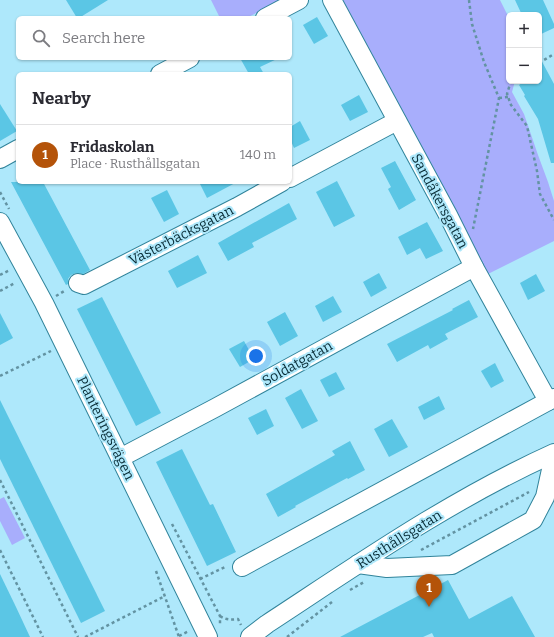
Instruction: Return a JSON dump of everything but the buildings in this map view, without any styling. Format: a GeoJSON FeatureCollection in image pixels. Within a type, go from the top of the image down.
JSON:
{"type":"FeatureCollection","features":[{"type":"Feature","properties":{"kind":"street"},"geometry":{"type":"LineString","coordinates":[[269,16],[299,0]]}},
{"type":"Feature","properties":{"kind":"street","name":"Sandåkersgatan"},"geometry":{"type":"LineString","coordinates":[[332,0],[448,215],[471,261],[551,400]]}},
{"type":"Feature","properties":{"kind":"street"},"geometry":{"type":"LineString","coordinates":[[164,72],[186,60]]}},
{"type":"Feature","properties":{"kind":"street"},"geometry":{"type":"LineString","coordinates":[[292,177],[397,121]]}},
{"type":"Feature","properties":{"kind":"street"},"geometry":{"type":"LineString","coordinates":[[0,159],[16,150]]}},
{"type":"Feature","properties":{"kind":"street","name":"Västerbäcksgatan"},"geometry":{"type":"LineString","coordinates":[[78,284],[84,285],[237,207],[278,184]]}},
{"type":"Feature","properties":{"kind":"street","name":"Planteringsvägen"},"geometry":{"type":"LineString","coordinates":[[0,222],[44,303],[208,637]]}},
{"type":"Feature","properties":{"kind":"street","name":"Soldatgatan"},"geometry":{"type":"LineString","coordinates":[[120,458],[215,408],[471,261]]}},
{"type":"Feature","properties":{"kind":"street"},"geometry":{"type":"LineString","coordinates":[[242,567],[551,400]]}},
{"type":"Feature","properties":{"kind":"street"},"geometry":{"type":"LineString","coordinates":[[358,564],[387,568],[452,565],[533,520],[545,497],[554,455]]}},
{"type":"Feature","properties":{"kind":"street","name":"Rusthållsgatan"},"geometry":{"type":"LineString","coordinates":[[247,634],[267,624],[382,548],[471,495],[537,461],[554,455]]}},
{"type":"Feature","properties":{"kind":"path"},"geometry":{"type":"LineString","coordinates":[[469,0],[472,24],[484,62],[499,98],[471,261]]}},
{"type":"Feature","properties":{"kind":"path"},"geometry":{"type":"LineString","coordinates":[[542,61],[554,54]]}},
{"type":"Feature","properties":{"kind":"path"},"geometry":{"type":"LineString","coordinates":[[510,84],[508,97],[511,105],[527,126],[538,171],[540,194],[554,220]]}},
{"type":"Feature","properties":{"kind":"path"},"geometry":{"type":"LineString","coordinates":[[499,98],[508,97]]}},
{"type":"Feature","properties":{"kind":"path"},"geometry":{"type":"LineString","coordinates":[[0,291],[16,282]]}},
{"type":"Feature","properties":{"kind":"path"},"geometry":{"type":"LineString","coordinates":[[44,303],[78,284]]}},
{"type":"Feature","properties":{"kind":"path"},"geometry":{"type":"LineString","coordinates":[[0,376],[52,351]]}},
{"type":"Feature","properties":{"kind":"path"},"geometry":{"type":"LineString","coordinates":[[0,480],[78,637]]}},
{"type":"Feature","properties":{"kind":"path"},"geometry":{"type":"LineString","coordinates":[[0,550],[43,637]]}},
{"type":"Feature","properties":{"kind":"path"},"geometry":{"type":"LineString","coordinates":[[200,579],[232,564],[242,567]]}},
{"type":"Feature","properties":{"kind":"path"},"geometry":{"type":"LineString","coordinates":[[85,637],[165,596]]}},
{"type":"Feature","properties":{"kind":"path"},"geometry":{"type":"LineString","coordinates":[[220,616],[230,620],[238,619],[247,634]]}},
{"type":"Feature","properties":{"kind":"shaded area"},"geometry":{"type":"Polygon","coordinates":[[[211,0],[283,0],[250,16],[219,16],[211,0]]]}},
{"type":"Feature","properties":{"kind":"shaded area"},"geometry":{"type":"Polygon","coordinates":[[[338,0],[500,0],[506,12],[506,84],[514,84],[512,92],[524,114],[554,201],[554,241],[486,275],[338,0]]]}},
{"type":"Feature","properties":{"kind":"shaded area"},"geometry":{"type":"Polygon","coordinates":[[[4,497],[25,538],[12,545],[0,521],[0,499],[4,497]]]}},
{"type":"Feature","properties":{"kind":"place","name":"Fridaskolan"},"geometry":{"type":"Point","coordinates":[429,607]}}]}
